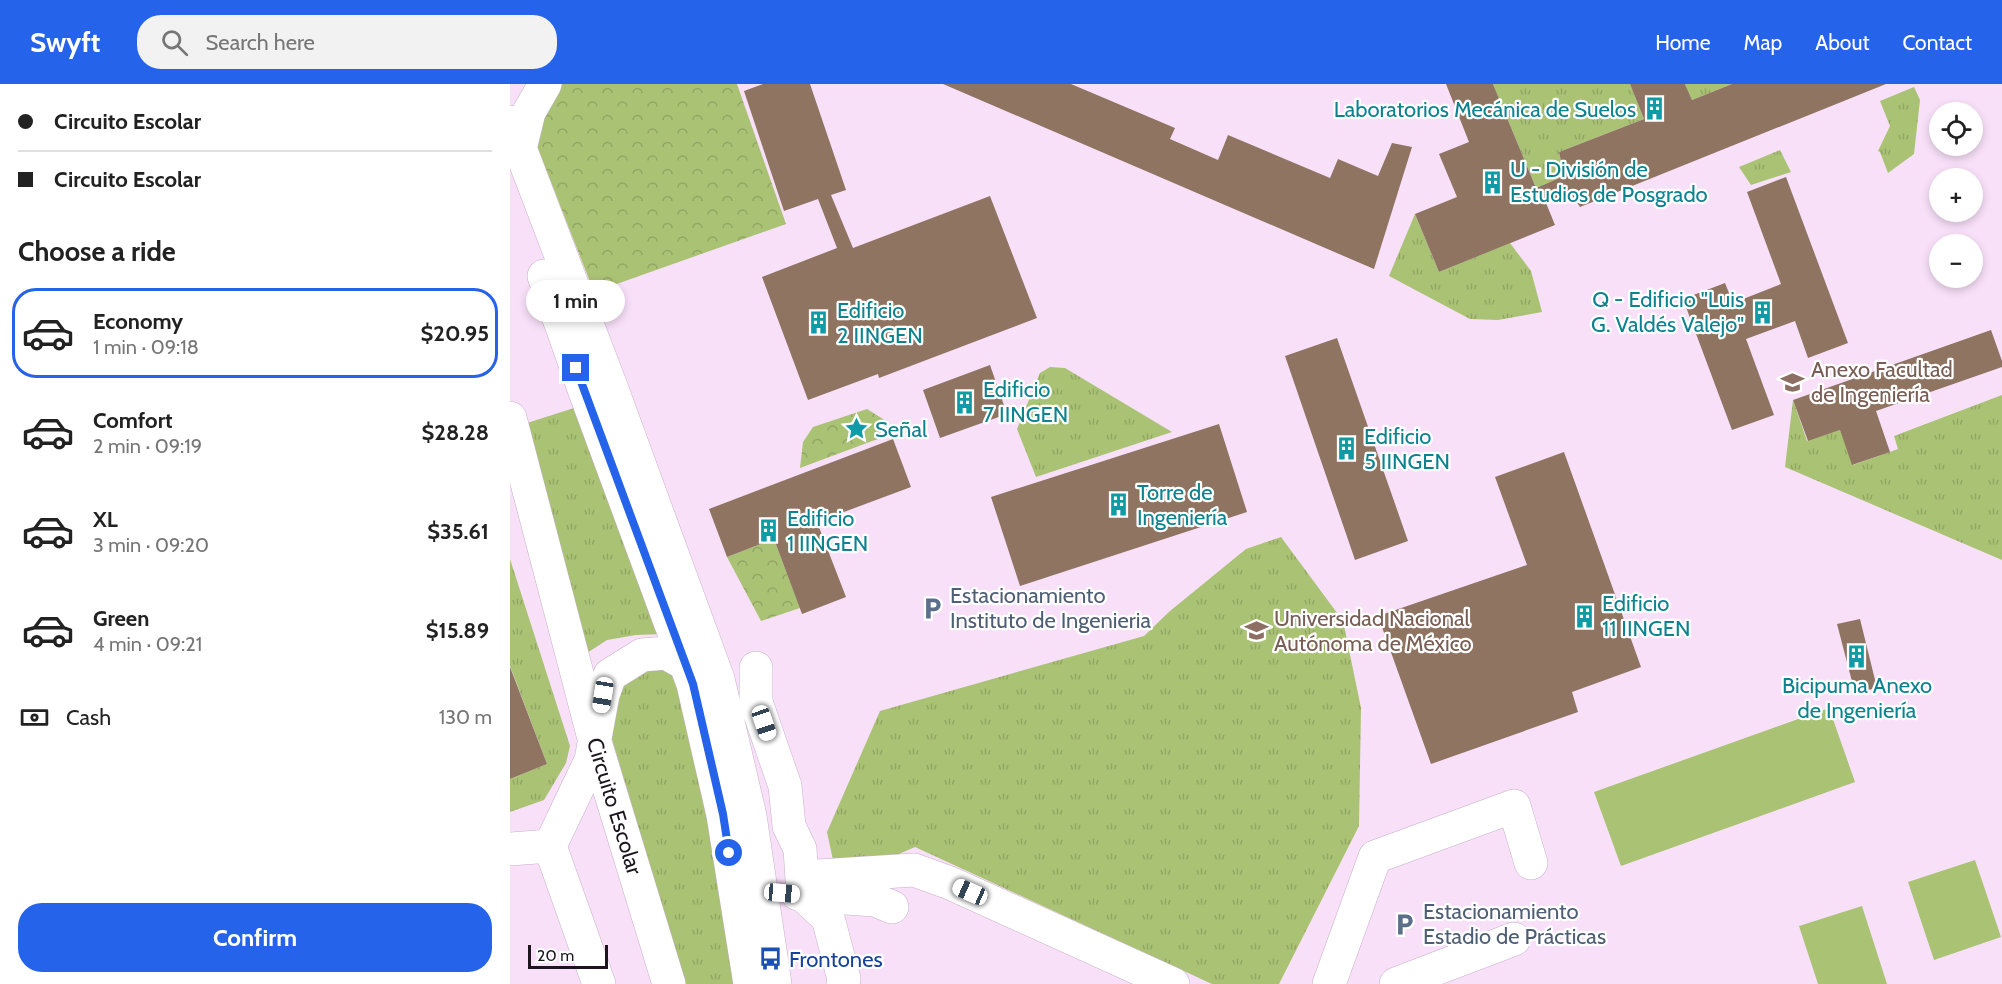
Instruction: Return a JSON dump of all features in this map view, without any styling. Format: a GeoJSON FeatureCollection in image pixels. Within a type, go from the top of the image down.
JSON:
{"type":"FeatureCollection","features":[{"type":"Feature","properties":{"kind":"street"},"geometry":{"type":"LineString","coordinates":[[546,84],[515,136],[510,182],[565,299]]}},
{"type":"Feature","properties":{"kind":"street"},"geometry":{"type":"LineString","coordinates":[[515,136],[565,299],[595,382],[693,684],[723,814],[775,984]]}},
{"type":"Feature","properties":{"kind":"street"},"geometry":{"type":"LineString","coordinates":[[595,382],[718,679],[723,698],[750,816],[748,891],[750,984]]}},
{"type":"Feature","properties":{"kind":"street","name":"Circuito Escolar"},"geometry":{"type":"LineString","coordinates":[[510,419],[595,742],[669,984]]}},
{"type":"Feature","properties":{"kind":"street"},"geometry":{"type":"LineString","coordinates":[[599,984],[550,846],[591,760],[603,695],[610,675],[642,654],[666,653],[686,664],[723,698]]}},
{"type":"Feature","properties":{"kind":"street"},"geometry":{"type":"LineString","coordinates":[[756,668],[756,702],[785,786],[789,826],[802,874],[828,918],[844,979],[843,984]]}},
{"type":"Feature","properties":{"kind":"street"},"geometry":{"type":"LineString","coordinates":[[1329,984],[1375,857],[1514,806],[1531,863]]}},
{"type":"Feature","properties":{"kind":"street"},"geometry":{"type":"LineString","coordinates":[[510,849],[550,846]]}},
{"type":"Feature","properties":{"kind":"street"},"geometry":{"type":"LineString","coordinates":[[748,891],[802,874],[914,870],[950,883],[1173,984]]}},
{"type":"Feature","properties":{"kind":"street"},"geometry":{"type":"LineString","coordinates":[[802,874],[892,908]]}},
{"type":"Feature","properties":{"kind":"street"},"geometry":{"type":"LineString","coordinates":[[1396,984],[1514,939]]}},
{"type":"Feature","properties":{"kind":"green space"},"geometry":{"type":"Polygon","coordinates":[[[559,84],[737,84],[786,224],[594,292],[533,136],[559,84]]]}},
{"type":"Feature","properties":{"kind":"green space"},"geometry":{"type":"Polygon","coordinates":[[[1493,84],[1630,84],[1644,119],[1559,152],[1564,176],[1536,188],[1493,84]]]}},
{"type":"Feature","properties":{"kind":"green space"},"geometry":{"type":"Polygon","coordinates":[[[1685,84],[1732,84],[1692,100],[1685,84]]]}},
{"type":"Feature","properties":{"kind":"green space"},"geometry":{"type":"Polygon","coordinates":[[[1914,87],[1920,100],[1914,154],[1888,173],[1878,151],[1890,126],[1880,101],[1914,87]]]}},
{"type":"Feature","properties":{"kind":"green space"},"geometry":{"type":"Polygon","coordinates":[[[1780,150],[1791,172],[1751,185],[1739,167],[1780,150]]]}},
{"type":"Feature","properties":{"kind":"green space"},"geometry":{"type":"Polygon","coordinates":[[[1415,214],[1439,272],[1510,243],[1531,271],[1542,312],[1498,320],[1470,319],[1389,276],[1415,214]]]}},
{"type":"Feature","properties":{"kind":"green space"},"geometry":{"type":"Polygon","coordinates":[[[1050,367],[1065,368],[1172,432],[1036,477],[1017,429],[1040,373],[1050,367]]]}},
{"type":"Feature","properties":{"kind":"green space"},"geometry":{"type":"Polygon","coordinates":[[[2002,395],[2002,560],[1785,467],[1793,400],[1807,441],[1840,430],[1853,465],[1898,449],[1894,436],[2002,395]]]}},
{"type":"Feature","properties":{"kind":"green space"},"geometry":{"type":"Polygon","coordinates":[[[574,408],[662,634],[636,635],[607,640],[587,653],[524,424],[574,408]]]}},
{"type":"Feature","properties":{"kind":"green space"},"geometry":{"type":"Polygon","coordinates":[[[867,409],[883,419],[891,434],[800,468],[803,442],[813,427],[867,409]]]}},
{"type":"Feature","properties":{"kind":"green space"},"geometry":{"type":"Polygon","coordinates":[[[1281,537],[1343,621],[1361,708],[1359,826],[1279,984],[1212,984],[915,847],[885,860],[833,860],[827,832],[880,711],[1144,636],[1170,611],[1246,549],[1281,537]]]}},
{"type":"Feature","properties":{"kind":"green space"},"geometry":{"type":"Polygon","coordinates":[[[774,539],[800,608],[761,621],[727,557],[774,539]]]}},
{"type":"Feature","properties":{"kind":"green space"},"geometry":{"type":"Polygon","coordinates":[[[510,559],[570,746],[566,763],[544,800],[510,812],[510,779],[547,764],[510,666],[510,559]]]}},
{"type":"Feature","properties":{"kind":"green space"},"geometry":{"type":"Polygon","coordinates":[[[651,665],[681,675],[739,984],[685,984],[609,729],[615,684],[651,665]]]}},
{"type":"Feature","properties":{"kind":"green space"},"geometry":{"type":"Polygon","coordinates":[[[1829,708],[1855,782],[1621,866],[1594,792],[1829,708]]]}},
{"type":"Feature","properties":{"kind":"green space"},"geometry":{"type":"Polygon","coordinates":[[[1975,860],[2001,937],[1934,960],[1908,882],[1975,860]]]}},
{"type":"Feature","properties":{"kind":"green space"},"geometry":{"type":"Polygon","coordinates":[[[1862,906],[1887,984],[1818,984],[1799,926],[1862,906]]]}},
{"type":"Feature","properties":{"kind":"building"},"geometry":{"type":"Polygon","coordinates":[[[763,84],[810,84],[846,190],[831,195],[853,248],[990,196],[1037,318],[879,378],[878,374],[808,400],[762,277],[837,248],[818,199],[784,211],[744,91],[763,84]]]}},
{"type":"Feature","properties":{"kind":"building"},"geometry":{"type":"Polygon","coordinates":[[[943,84],[1071,84],[1175,128],[1170,139],[1218,160],[1228,135],[1330,178],[1338,159],[1378,176],[1392,143],[1412,147],[1374,269],[943,84]]]}},
{"type":"Feature","properties":{"kind":"building"},"geometry":{"type":"Polygon","coordinates":[[[1446,84],[1493,84],[1536,188],[1564,176],[1559,152],[1644,119],[1630,84],[1685,84],[1692,100],[1732,84],[1886,84],[1580,207],[1570,192],[1546,203],[1555,225],[1439,272],[1415,214],[1457,197],[1439,154],[1469,142],[1446,84]]]}},
{"type":"Feature","properties":{"kind":"building","name":"Q - Edificio \"Luis G. Valdés Valejo\""},"geometry":{"type":"Polygon","coordinates":[[[1786,177],[1848,343],[1808,358],[1795,321],[1746,339],[1774,415],[1732,430],[1683,299],[1725,283],[1733,303],[1781,284],[1747,192],[1786,177]]]}},
{"type":"Feature","properties":{"kind":"building"},"geometry":{"type":"Polygon","coordinates":[[[1991,330],[2002,367],[1876,411],[1890,452],[1852,465],[1840,430],[1808,441],[1793,400],[1991,330]]]}},
{"type":"Feature","properties":{"kind":"building","name":"Edificio 5 IINGEN"},"geometry":{"type":"Polygon","coordinates":[[[1337,338],[1408,541],[1355,560],[1285,356],[1337,338]]]}},
{"type":"Feature","properties":{"kind":"building","name":"Edificio 7 IINGEN"},"geometry":{"type":"Polygon","coordinates":[[[990,365],[1007,414],[940,438],[923,390],[990,365]]]}},
{"type":"Feature","properties":{"kind":"building","name":"Torre de Ingeniería"},"geometry":{"type":"Polygon","coordinates":[[[1219,424],[1247,512],[1020,586],[991,497],[1219,424]]]}},
{"type":"Feature","properties":{"kind":"building","name":"Edificio 1 IINGEN"},"geometry":{"type":"Polygon","coordinates":[[[893,439],[911,487],[817,522],[846,597],[802,614],[774,539],[727,557],[709,509],[893,439]]]}},
{"type":"Feature","properties":{"kind":"building"},"geometry":{"type":"Polygon","coordinates":[[[1564,452],[1641,667],[1572,692],[1578,712],[1431,764],[1378,616],[1527,565],[1495,477],[1564,452]]]}},
{"type":"Feature","properties":{"kind":"building","name":"Bicipuma Anexo de Ingeniería"},"geometry":{"type":"Polygon","coordinates":[[[1860,619],[1877,688],[1855,693],[1837,624],[1860,619]]]}},
{"type":"Feature","properties":{"kind":"building"},"geometry":{"type":"Polygon","coordinates":[[[510,667],[547,764],[510,779],[510,667]]]}},
{"type":"Feature","properties":{"kind":"place","name":"Laboratorios Mecánica de Suelos"},"geometry":{"type":"Point","coordinates":[1654,109]}},
{"type":"Feature","properties":{"kind":"place","name":"U - División de Estudios de Posgrado"},"geometry":{"type":"Point","coordinates":[1492,182]}},
{"type":"Feature","properties":{"kind":"place","name":"Q - Edificio \"Luis G. Valdés Valejo\""},"geometry":{"type":"Point","coordinates":[1762,312]}},
{"type":"Feature","properties":{"kind":"place","name":"Edificio 2 IINGEN"},"geometry":{"type":"Point","coordinates":[819,323]}},
{"type":"Feature","properties":{"kind":"place","name":"Anexo Facultad de Ingeniería"},"geometry":{"type":"Point","coordinates":[1793,382]}},
{"type":"Feature","properties":{"kind":"place","name":"Edificio 7 IINGEN"},"geometry":{"type":"Point","coordinates":[965,402]}},
{"type":"Feature","properties":{"kind":"place","name":"Señal"},"geometry":{"type":"Point","coordinates":[857,429]}},
{"type":"Feature","properties":{"kind":"place","name":"Edificio 5 IINGEN"},"geometry":{"type":"Point","coordinates":[1346,449]}},
{"type":"Feature","properties":{"kind":"place","name":"Torre de Ingeniería"},"geometry":{"type":"Point","coordinates":[1119,505]}},
{"type":"Feature","properties":{"kind":"place","name":"Edificio 1 IINGEN"},"geometry":{"type":"Point","coordinates":[769,531]}},
{"type":"Feature","properties":{"kind":"place","name":"Estacionamiento Instituto de Ingenieria"},"geometry":{"type":"Point","coordinates":[932,608]}},
{"type":"Feature","properties":{"kind":"place","name":"Edificio 11 IINGEN"},"geometry":{"type":"Point","coordinates":[1584,616]}},
{"type":"Feature","properties":{"kind":"place","name":"Universidad Nacional Autónoma de México"},"geometry":{"type":"Point","coordinates":[1256,631]}},
{"type":"Feature","properties":{"kind":"place","name":"Bicipuma Anexo de Ingeniería"},"geometry":{"type":"Point","coordinates":[1857,656]}},
{"type":"Feature","properties":{"kind":"place","name":"Estacionamiento Estadio de Prácticas"},"geometry":{"type":"Point","coordinates":[1405,924]}},
{"type":"Feature","properties":{"kind":"place","name":"Frontones"},"geometry":{"type":"Point","coordinates":[771,959]}},
{"type":"Feature","properties":{"kind":"route"},"geometry":{"type":"LineString","coordinates":[[576,368],[693,684],[723,814],[729,853]]}}]}
